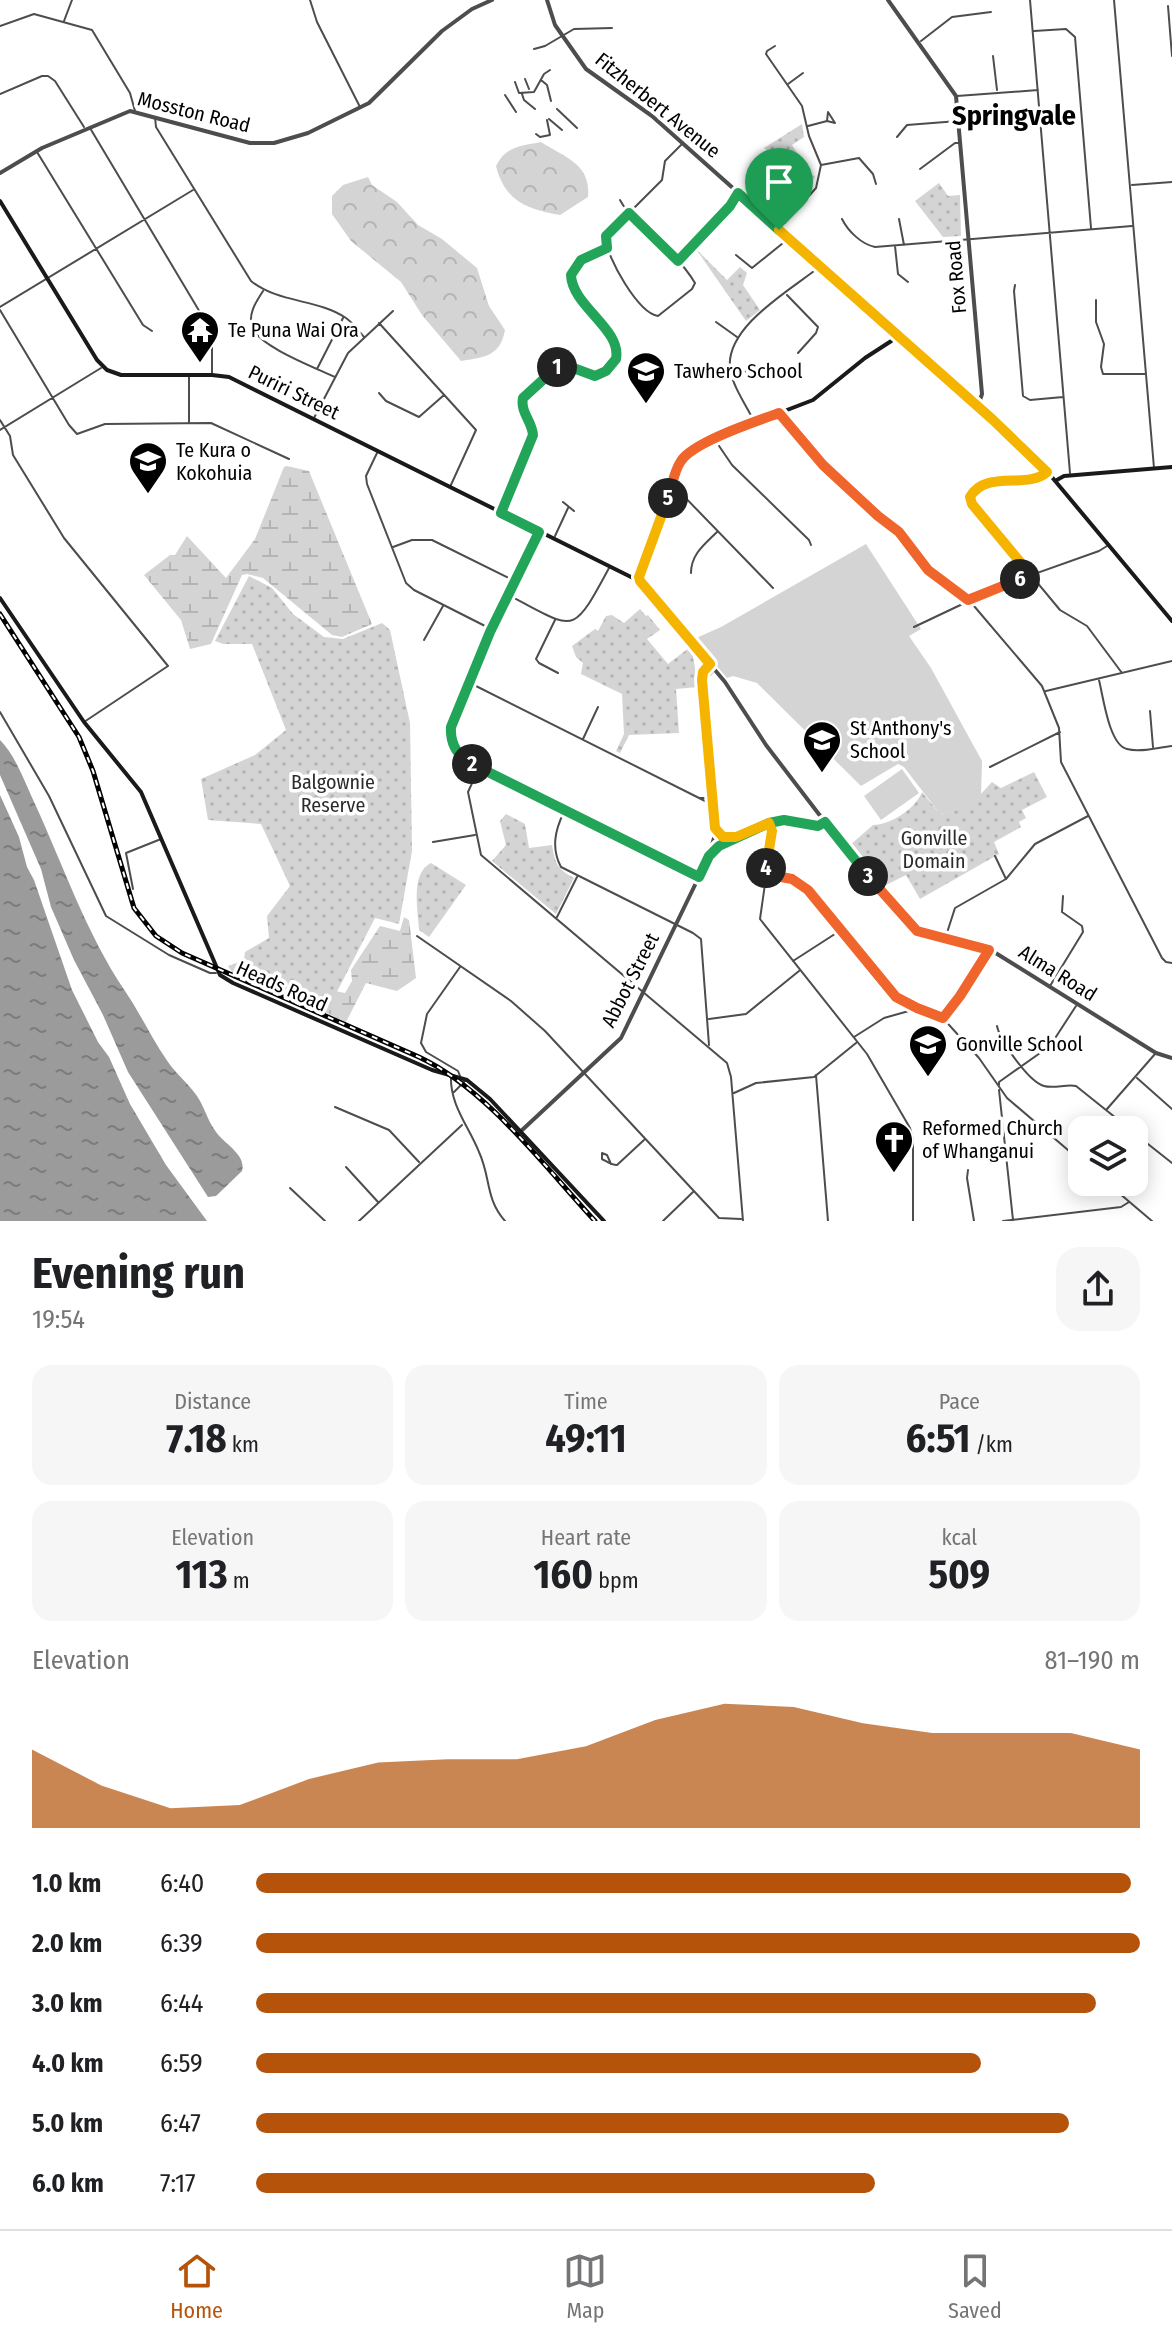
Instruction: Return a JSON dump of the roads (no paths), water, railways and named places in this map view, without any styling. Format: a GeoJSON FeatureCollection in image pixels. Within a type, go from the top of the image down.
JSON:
{"type":"FeatureCollection","features":[{"type":"Feature","properties":{"kind":"main road"},"geometry":{"type":"LineString","coordinates":[[0,201],[103,367]]}},
{"type":"Feature","properties":{"kind":"main road"},"geometry":{"type":"LineString","coordinates":[[638,579],[683,458],[715,439],[813,400],[865,358],[899,336]]}},
{"type":"Feature","properties":{"kind":"main road","name":"Fitzherbert Avenue"},"geometry":{"type":"LineString","coordinates":[[899,336],[1047,472],[1172,621]]}},
{"type":"Feature","properties":{"kind":"main road","name":"Fitzherbert Avenue"},"geometry":{"type":"LineString","coordinates":[[893,342],[913,348]]}},
{"type":"Feature","properties":{"kind":"main road","name":"Puriri Street"},"geometry":{"type":"LineString","coordinates":[[103,367],[121,375],[229,377],[638,579]]}},
{"type":"Feature","properties":{"kind":"main road"},"geometry":{"type":"LineString","coordinates":[[1055,481],[1070,475],[1172,467]]}},
{"type":"Feature","properties":{"kind":"main road","name":"Heads Road"},"geometry":{"type":"LineString","coordinates":[[0,598],[84,722],[141,792],[219,972],[233,983],[444,1074],[467,1080],[486,1095],[604,1221]]}},
{"type":"Feature","properties":{"kind":"street"},"geometry":{"type":"LineString","coordinates":[[64,22],[72,0]]}},
{"type":"Feature","properties":{"kind":"street"},"geometry":{"type":"LineString","coordinates":[[310,0],[317,22],[361,108]]}},
{"type":"Feature","properties":{"kind":"street","name":"Mosston Road"},"geometry":{"type":"LineString","coordinates":[[0,173],[37,151],[122,113],[135,111],[232,139],[263,144],[308,133],[361,108],[383,92],[413,57],[442,31],[472,9],[492,0]]}},
{"type":"Feature","properties":{"kind":"street","name":"Fitzherbert Avenue"},"geometry":{"type":"LineString","coordinates":[[547,0],[562,36],[593,75],[652,116],[899,336]]}},
{"type":"Feature","properties":{"kind":"street","name":"Fox Road"},"geometry":{"type":"LineString","coordinates":[[888,0],[956,96],[982,394],[978,406]]}},
{"type":"Feature","properties":{"kind":"street"},"geometry":{"type":"LineString","coordinates":[[1030,0],[1070,475]]}},
{"type":"Feature","properties":{"kind":"street"},"geometry":{"type":"LineString","coordinates":[[1114,0],[1154,468]]}},
{"type":"Feature","properties":{"kind":"street"},"geometry":{"type":"LineString","coordinates":[[1168,6],[1172,56]]}},
{"type":"Feature","properties":{"kind":"street"},"geometry":{"type":"LineString","coordinates":[[919,42],[952,17],[991,12]]}},
{"type":"Feature","properties":{"kind":"street"},"geometry":{"type":"LineString","coordinates":[[0,26],[31,14],[95,32],[133,98],[135,111]]}},
{"type":"Feature","properties":{"kind":"street"},"geometry":{"type":"LineString","coordinates":[[534,49],[577,28],[612,28]]}},
{"type":"Feature","properties":{"kind":"street"},"geometry":{"type":"LineString","coordinates":[[1033,31],[1066,29],[1075,37],[1092,229]]}},
{"type":"Feature","properties":{"kind":"street"},"geometry":{"type":"LineString","coordinates":[[775,46],[766,54],[802,106],[821,165],[817,185],[779,230]]}},
{"type":"Feature","properties":{"kind":"street"},"geometry":{"type":"LineString","coordinates":[[993,56],[997,92]]}},
{"type":"Feature","properties":{"kind":"street"},"geometry":{"type":"LineString","coordinates":[[515,82],[517,91],[522,93],[536,90],[550,70]]}},
{"type":"Feature","properties":{"kind":"street"},"geometry":{"type":"LineString","coordinates":[[787,84],[803,73]]}},
{"type":"Feature","properties":{"kind":"street"},"geometry":{"type":"LineString","coordinates":[[0,94],[42,76],[55,81],[145,218],[207,324],[212,345],[212,375]]}},
{"type":"Feature","properties":{"kind":"street"},"geometry":{"type":"LineString","coordinates":[[525,79],[530,91]]}},
{"type":"Feature","properties":{"kind":"street"},"geometry":{"type":"LineString","coordinates":[[541,80],[547,85],[551,101]]}},
{"type":"Feature","properties":{"kind":"street"},"geometry":{"type":"LineString","coordinates":[[956,96],[1038,90]]}},
{"type":"Feature","properties":{"kind":"street"},"geometry":{"type":"LineString","coordinates":[[522,93],[524,100],[533,108]]}},
{"type":"Feature","properties":{"kind":"street"},"geometry":{"type":"LineString","coordinates":[[505,95],[516,112]]}},
{"type":"Feature","properties":{"kind":"street"},"geometry":{"type":"LineString","coordinates":[[557,109],[577,128]]}},
{"type":"Feature","properties":{"kind":"street"},"geometry":{"type":"LineString","coordinates":[[155,116],[156,127],[245,273],[263,290],[343,317],[364,337]]}},
{"type":"Feature","properties":{"kind":"street"},"geometry":{"type":"LineString","coordinates":[[536,134],[538,137],[550,135],[548,120],[562,130]]}},
{"type":"Feature","properties":{"kind":"street"},"geometry":{"type":"LineString","coordinates":[[807,126],[827,121]]}},
{"type":"Feature","properties":{"kind":"street"},"geometry":{"type":"LineString","coordinates":[[897,137],[907,125],[958,121]]}},
{"type":"Feature","properties":{"kind":"street"},"geometry":{"type":"LineString","coordinates":[[620,200],[629,213],[694,281],[694,287],[656,317],[619,275],[607,248],[606,236],[629,213],[662,180],[665,161],[682,143]]}},
{"type":"Feature","properties":{"kind":"street"},"geometry":{"type":"LineString","coordinates":[[920,169],[955,143],[960,143]]}},
{"type":"Feature","properties":{"kind":"street"},"geometry":{"type":"LineString","coordinates":[[37,151],[143,325],[152,331]]}},
{"type":"Feature","properties":{"kind":"street"},"geometry":{"type":"LineString","coordinates":[[764,156],[784,188],[802,204]]}},
{"type":"Feature","properties":{"kind":"street"},"geometry":{"type":"LineString","coordinates":[[821,165],[859,158],[873,174],[876,184]]}},
{"type":"Feature","properties":{"kind":"street"},"geometry":{"type":"LineString","coordinates":[[1131,185],[1172,182]]}},
{"type":"Feature","properties":{"kind":"street"},"geometry":{"type":"LineString","coordinates":[[194,189],[0,309],[77,434],[105,424],[214,423],[289,459]]}},
{"type":"Feature","properties":{"kind":"street"},"geometry":{"type":"LineString","coordinates":[[678,261],[730,206],[738,193]]}},
{"type":"Feature","properties":{"kind":"street"},"geometry":{"type":"LineString","coordinates":[[842,219],[866,245],[875,247],[1134,226]]}},
{"type":"Feature","properties":{"kind":"street"},"geometry":{"type":"LineString","coordinates":[[899,219],[904,245]]}},
{"type":"Feature","properties":{"kind":"street"},"geometry":{"type":"LineString","coordinates":[[736,255],[752,268],[788,238]]}},
{"type":"Feature","properties":{"kind":"street"},"geometry":{"type":"LineString","coordinates":[[895,246],[898,274],[908,282]]}},
{"type":"Feature","properties":{"kind":"street"},"geometry":{"type":"LineString","coordinates":[[501,513],[533,435],[522,405],[525,394],[556,367],[568,366],[595,376],[606,371],[616,359],[615,343],[571,280],[577,263],[607,248]]}},
{"type":"Feature","properties":{"kind":"street"},"geometry":{"type":"LineString","coordinates":[[754,422],[731,374],[730,359],[737,337],[748,324],[820,266]]}},
{"type":"Feature","properties":{"kind":"street"},"geometry":{"type":"LineString","coordinates":[[1015,285],[1023,396],[1030,400],[1063,397]]}},
{"type":"Feature","properties":{"kind":"street"},"geometry":{"type":"LineString","coordinates":[[263,290],[252,313],[255,333],[266,343],[335,377]]}},
{"type":"Feature","properties":{"kind":"street"},"geometry":{"type":"LineString","coordinates":[[786,293],[818,327],[798,353]]}},
{"type":"Feature","properties":{"kind":"street"},"geometry":{"type":"LineString","coordinates":[[1096,300],[1096,322],[1104,344],[1103,374],[1146,374]]}},
{"type":"Feature","properties":{"kind":"street"},"geometry":{"type":"LineString","coordinates":[[314,420],[348,353],[393,311]]}},
{"type":"Feature","properties":{"kind":"street"},"geometry":{"type":"LineString","coordinates":[[317,369],[343,317]]}},
{"type":"Feature","properties":{"kind":"street"},"geometry":{"type":"LineString","coordinates":[[716,322],[737,337]]}},
{"type":"Feature","properties":{"kind":"street"},"geometry":{"type":"LineString","coordinates":[[379,323],[476,433],[449,487]]}},
{"type":"Feature","properties":{"kind":"street"},"geometry":{"type":"LineString","coordinates":[[0,430],[103,367]]}},
{"type":"Feature","properties":{"kind":"street"},"geometry":{"type":"LineString","coordinates":[[731,374],[758,369]]}},
{"type":"Feature","properties":{"kind":"street"},"geometry":{"type":"LineString","coordinates":[[189,375],[189,423]]}},
{"type":"Feature","properties":{"kind":"street"},"geometry":{"type":"LineString","coordinates":[[379,393],[386,401],[419,417],[444,395]]}},
{"type":"Feature","properties":{"kind":"street"},"geometry":{"type":"LineString","coordinates":[[779,413],[823,465],[899,532],[928,570],[968,600],[1046,691],[1060,732],[1060,757],[1162,958],[1172,963]]}},
{"type":"Feature","properties":{"kind":"street"},"geometry":{"type":"LineString","coordinates":[[0,420],[10,438],[13,455],[64,538],[168,666],[84,722]]}},
{"type":"Feature","properties":{"kind":"street"},"geometry":{"type":"LineString","coordinates":[[715,439],[732,465],[811,545]]}},
{"type":"Feature","properties":{"kind":"street"},"geometry":{"type":"LineString","coordinates":[[378,452],[366,479],[408,586],[491,629]]}},
{"type":"Feature","properties":{"kind":"street"},"geometry":{"type":"LineString","coordinates":[[1047,472],[1040,477],[996,481],[978,488],[970,497],[972,504],[1060,610],[1087,626],[1122,673]]}},
{"type":"Feature","properties":{"kind":"street"},"geometry":{"type":"LineString","coordinates":[[672,485],[773,588]]}},
{"type":"Feature","properties":{"kind":"street"},"geometry":{"type":"LineString","coordinates":[[563,502],[574,511]]}},
{"type":"Feature","properties":{"kind":"street"},"geometry":{"type":"LineString","coordinates":[[553,539],[568,508]]}},
{"type":"Feature","properties":{"kind":"street"},"geometry":{"type":"LineString","coordinates":[[691,573],[699,549],[719,531]]}},
{"type":"Feature","properties":{"kind":"street"},"geometry":{"type":"LineString","coordinates":[[539,532],[491,629],[452,722],[450,735],[457,753],[479,768],[699,877]]}},
{"type":"Feature","properties":{"kind":"street"},"geometry":{"type":"LineString","coordinates":[[392,548],[412,540],[432,540],[515,581]]}},
{"type":"Feature","properties":{"kind":"street"},"geometry":{"type":"LineString","coordinates":[[914,627],[977,595],[1108,545]]}},
{"type":"Feature","properties":{"kind":"street"},"geometry":{"type":"LineString","coordinates":[[508,595],[567,623],[580,617],[609,567]]}},
{"type":"Feature","properties":{"kind":"street","name":"Puriri Street"},"geometry":{"type":"LineString","coordinates":[[638,579],[715,669],[766,745],[825,822]]}},
{"type":"Feature","properties":{"kind":"street"},"geometry":{"type":"LineString","coordinates":[[424,640],[444,605]]}},
{"type":"Feature","properties":{"kind":"street"},"geometry":{"type":"LineString","coordinates":[[555,619],[536,659],[558,673]]}},
{"type":"Feature","properties":{"kind":"street"},"geometry":{"type":"LineString","coordinates":[[1046,691],[1172,661]]}},
{"type":"Feature","properties":{"kind":"street"},"geometry":{"type":"LineString","coordinates":[[710,664],[702,675],[715,828],[721,845]]}},
{"type":"Feature","properties":{"kind":"street"},"geometry":{"type":"LineString","coordinates":[[703,683],[715,669]]}},
{"type":"Feature","properties":{"kind":"street"},"geometry":{"type":"LineString","coordinates":[[1099,679],[1117,743],[1128,750],[1172,746]]}},
{"type":"Feature","properties":{"kind":"street"},"geometry":{"type":"LineString","coordinates":[[468,682],[713,805]]}},
{"type":"Feature","properties":{"kind":"street"},"geometry":{"type":"LineString","coordinates":[[582,739],[598,707]]}},
{"type":"Feature","properties":{"kind":"street"},"geometry":{"type":"LineString","coordinates":[[1150,711],[1153,748]]}},
{"type":"Feature","properties":{"kind":"street"},"geometry":{"type":"LineString","coordinates":[[0,712],[49,796],[106,916],[169,955],[210,973],[219,972]]}},
{"type":"Feature","properties":{"kind":"street"},"geometry":{"type":"LineString","coordinates":[[990,767],[1060,732]]}},
{"type":"Feature","properties":{"kind":"street"},"geometry":{"type":"LineString","coordinates":[[417,936],[511,1001],[545,1031],[721,1220],[743,1220],[728,1066],[482,857],[468,792],[479,768]]}},
{"type":"Feature","properties":{"kind":"street"},"geometry":{"type":"LineString","coordinates":[[699,798],[708,796],[712,791]]}},
{"type":"Feature","properties":{"kind":"street"},"geometry":{"type":"LineString","coordinates":[[565,810],[555,830],[561,867],[701,939],[709,1047]]}},
{"type":"Feature","properties":{"kind":"street"},"geometry":{"type":"LineString","coordinates":[[945,939],[955,908],[1006,879],[1035,844],[1089,816]]}},
{"type":"Feature","properties":{"kind":"street"},"geometry":{"type":"LineString","coordinates":[[715,828],[718,838],[715,844],[721,845],[769,823],[784,820],[818,826],[825,822]]}},
{"type":"Feature","properties":{"kind":"street","name":"Alma Road"},"geometry":{"type":"LineString","coordinates":[[825,822],[914,928],[989,950],[1156,1053],[1172,1058]]}},
{"type":"Feature","properties":{"kind":"street"},"geometry":{"type":"LineString","coordinates":[[769,823],[772,831],[760,919],[858,1041],[912,1131],[913,1221]]}},
{"type":"Feature","properties":{"kind":"street"},"geometry":{"type":"LineString","coordinates":[[433,842],[475,835]]}},
{"type":"Feature","properties":{"kind":"street"},"geometry":{"type":"LineString","coordinates":[[718,838],[736,837]]}},
{"type":"Feature","properties":{"kind":"street"},"geometry":{"type":"LineString","coordinates":[[133,889],[126,853],[162,838]]}},
{"type":"Feature","properties":{"kind":"street","name":"Abbot Street"},"geometry":{"type":"LineString","coordinates":[[520,1132],[621,1038],[718,838]]}},
{"type":"Feature","properties":{"kind":"street","name":"Abbot Street"},"geometry":{"type":"LineString","coordinates":[[709,856],[721,845]]}},
{"type":"Feature","properties":{"kind":"street"},"geometry":{"type":"LineString","coordinates":[[995,856],[1006,879]]}},
{"type":"Feature","properties":{"kind":"street"},"geometry":{"type":"LineString","coordinates":[[765,874],[792,879],[808,890],[891,993],[943,1018],[979,1058],[1007,1098],[1068,1150]]}},
{"type":"Feature","properties":{"kind":"street"},"geometry":{"type":"LineString","coordinates":[[556,919],[578,876]]}},
{"type":"Feature","properties":{"kind":"street"},"geometry":{"type":"LineString","coordinates":[[1050,986],[1083,932],[1082,926],[1062,912],[1063,896]]}},
{"type":"Feature","properties":{"kind":"street"},"geometry":{"type":"LineString","coordinates":[[792,961],[840,931]]}},
{"type":"Feature","properties":{"kind":"street"},"geometry":{"type":"LineString","coordinates":[[943,1018],[989,950]]}},
{"type":"Feature","properties":{"kind":"street"},"geometry":{"type":"LineString","coordinates":[[460,1077],[460,1072],[426,1052],[421,1038],[427,1014],[461,966]]}},
{"type":"Feature","properties":{"kind":"street"},"geometry":{"type":"LineString","coordinates":[[707,1020],[746,1014],[800,971]]}},
{"type":"Feature","properties":{"kind":"street"},"geometry":{"type":"LineString","coordinates":[[1013,1220],[999,1082],[1050,1046],[1078,1004]]}},
{"type":"Feature","properties":{"kind":"street"},"geometry":{"type":"LineString","coordinates":[[854,1037],[884,1018],[911,1013],[917,1008]]}},
{"type":"Feature","properties":{"kind":"street"},"geometry":{"type":"LineString","coordinates":[[997,1026],[1004,1045],[1043,1086],[1074,1085],[1113,1116]]}},
{"type":"Feature","properties":{"kind":"street"},"geometry":{"type":"LineString","coordinates":[[732,1093],[756,1083],[816,1075],[858,1041]]}},
{"type":"Feature","properties":{"kind":"street"},"geometry":{"type":"LineString","coordinates":[[1106,1110],[1156,1053]]}},
{"type":"Feature","properties":{"kind":"street"},"geometry":{"type":"LineString","coordinates":[[444,1074],[449,1065]]}},
{"type":"Feature","properties":{"kind":"street"},"geometry":{"type":"LineString","coordinates":[[451,1075],[462,1124],[480,1154],[494,1208],[505,1221]]}},
{"type":"Feature","properties":{"kind":"street"},"geometry":{"type":"LineString","coordinates":[[816,1075],[828,1221]]}},
{"type":"Feature","properties":{"kind":"street"},"geometry":{"type":"LineString","coordinates":[[1135,1077],[1172,1109]]}},
{"type":"Feature","properties":{"kind":"street"},"geometry":{"type":"LineString","coordinates":[[453,1093],[467,1080]]}},
{"type":"Feature","properties":{"kind":"street"},"geometry":{"type":"LineString","coordinates":[[335,1107],[391,1132],[421,1163]]}},
{"type":"Feature","properties":{"kind":"street"},"geometry":{"type":"LineString","coordinates":[[359,1221],[462,1124]]}},
{"type":"Feature","properties":{"kind":"street"},"geometry":{"type":"LineString","coordinates":[[611,1164],[619,1164],[645,1139]]}},
{"type":"Feature","properties":{"kind":"street"},"geometry":{"type":"LineString","coordinates":[[1148,1144],[1172,1163]]}},
{"type":"Feature","properties":{"kind":"street"},"geometry":{"type":"LineString","coordinates":[[346,1167],[379,1202]]}},
{"type":"Feature","properties":{"kind":"street"},"geometry":{"type":"LineString","coordinates":[[968,1170],[974,1221]]}},
{"type":"Feature","properties":{"kind":"street"},"geometry":{"type":"LineString","coordinates":[[290,1188],[325,1221]]}},
{"type":"Feature","properties":{"kind":"street"},"geometry":{"type":"LineString","coordinates":[[663,1221],[694,1192]]}},
{"type":"Feature","properties":{"kind":"street"},"geometry":{"type":"LineString","coordinates":[[1122,1196],[1152,1221]]}},
{"type":"Feature","properties":{"kind":"street"},"geometry":{"type":"LineString","coordinates":[[1003,1221],[1121,1207],[1129,1202]]}},
{"type":"Feature","properties":{"kind":"water"},"geometry":{"type":"Polygon","coordinates":[[[0,740],[20,770],[87,923],[111,969],[169,1064],[197,1096],[218,1134],[241,1159],[242,1171],[216,1196],[208,1197],[128,1072],[74,960],[51,907],[41,869],[0,775],[0,740]]]}},
{"type":"Feature","properties":{"kind":"water"},"geometry":{"type":"Polygon","coordinates":[[[0,795],[19,837],[72,990],[109,1057],[130,1104],[166,1165],[207,1221],[0,1221],[0,795]]]}},
{"type":"Feature","properties":{"kind":"railway"},"geometry":{"type":"LineString","coordinates":[[0,614],[79,737],[93,771],[134,908],[156,936],[182,953],[419,1057],[444,1071],[491,1108],[595,1221]]}},
{"type":"Feature","properties":{"kind":"place","name":"Te Puna Wai Ora"},"geometry":{"type":"Point","coordinates":[200,364]}},
{"type":"Feature","properties":{"kind":"place","name":"Tawhero School"},"geometry":{"type":"Point","coordinates":[646,405]}},
{"type":"Feature","properties":{"kind":"place","name":"Te Kura o Kokohuia"},"geometry":{"type":"Point","coordinates":[148,495]}},
{"type":"Feature","properties":{"kind":"place","name":"St Anthony's School"},"geometry":{"type":"Point","coordinates":[822,774]}},
{"type":"Feature","properties":{"kind":"place","name":"Gonville School"},"geometry":{"type":"Point","coordinates":[928,1078]}},
{"type":"Feature","properties":{"kind":"place","name":"Reformed Church of Whanganui"},"geometry":{"type":"Point","coordinates":[894,1174]}},
{"type":"Feature","properties":{"kind":"district","name":"Springvale"},"geometry":{"type":"Point","coordinates":[1014,115]}},
{"type":"Feature","properties":{"kind":"park label","name":"Balgownie Reserve"},"geometry":{"type":"Point","coordinates":[333,794]}},
{"type":"Feature","properties":{"kind":"park label","name":"Gonville Domain"},"geometry":{"type":"Point","coordinates":[934,850]}}]}
